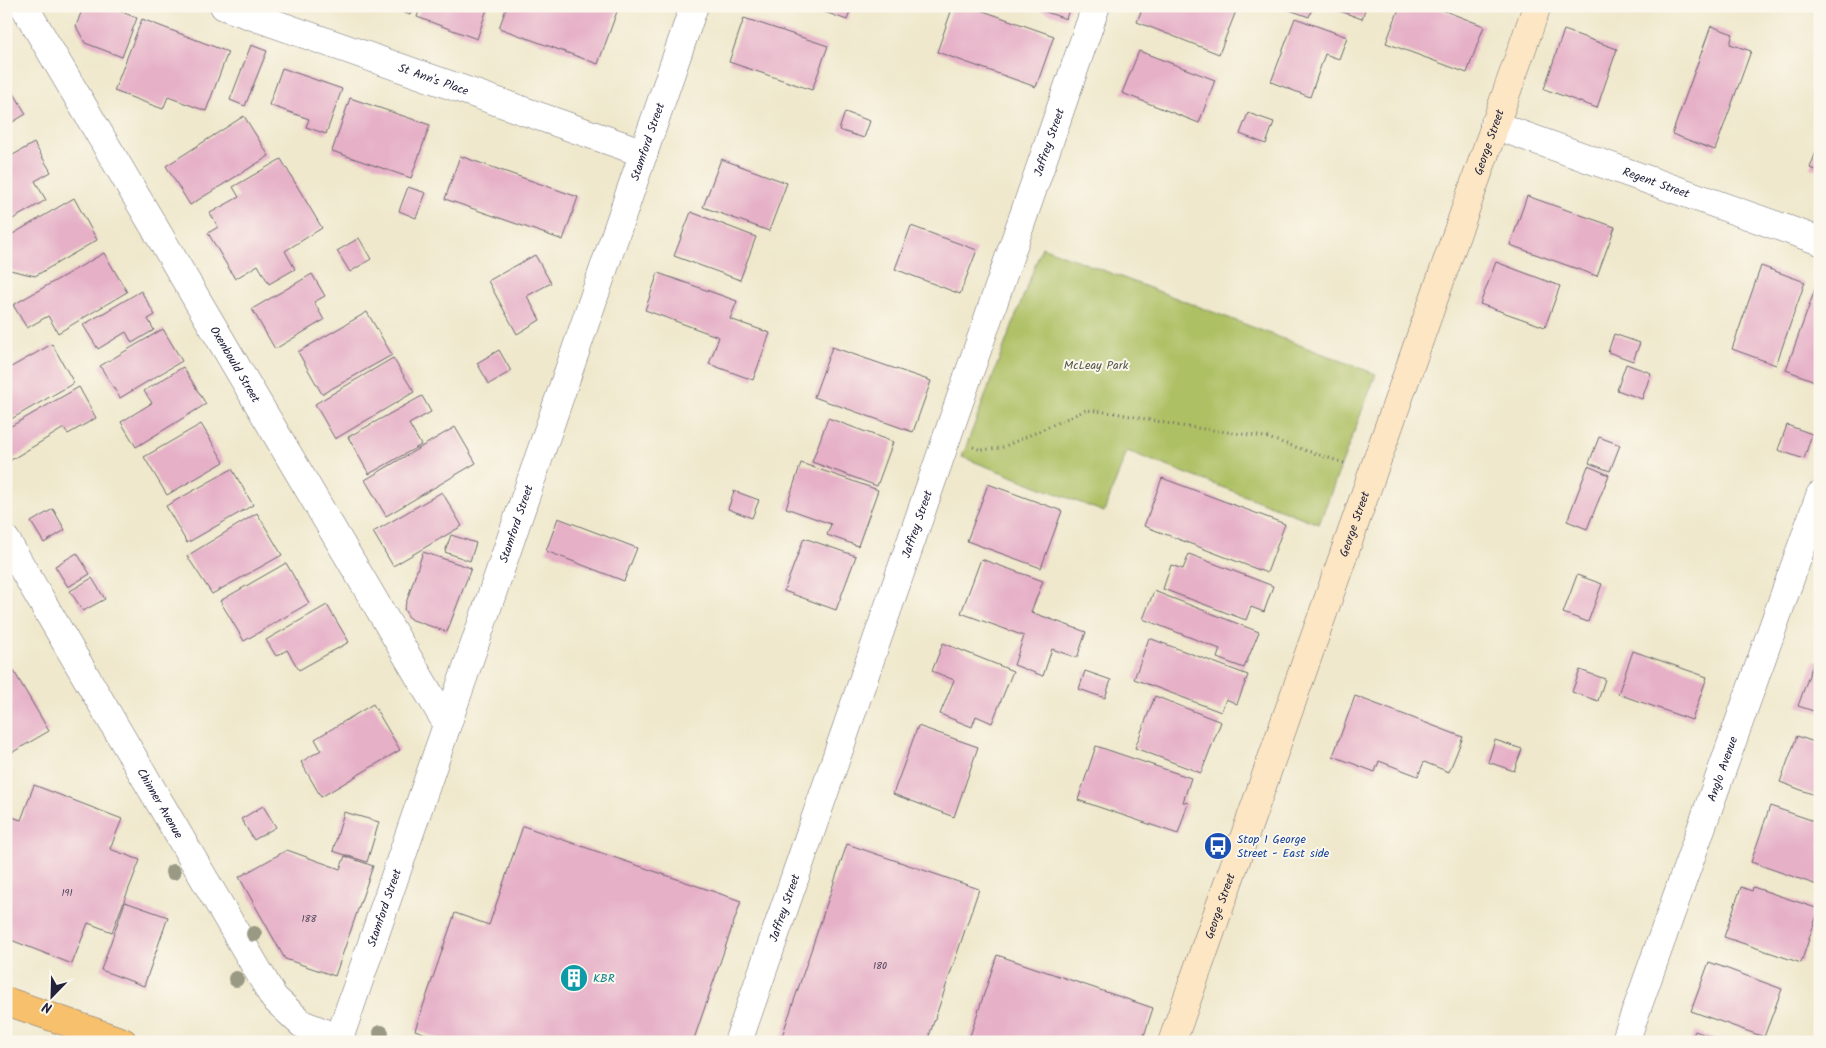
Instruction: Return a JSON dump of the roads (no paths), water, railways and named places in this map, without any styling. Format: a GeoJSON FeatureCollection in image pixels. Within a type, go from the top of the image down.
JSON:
{"type":"FeatureCollection","features":[{"type":"Feature","properties":{"kind":"highway"},"geometry":{"type":"LineString","coordinates":[[6,1001],[123,1042]]}},
{"type":"Feature","properties":{"kind":"street","name":"Oxenbould Street"},"geometry":{"type":"LineString","coordinates":[[24,6],[447,724]]}},
{"type":"Feature","properties":{"kind":"street","name":"St Ann's Place"},"geometry":{"type":"LineString","coordinates":[[224,6],[644,152]]}},
{"type":"Feature","properties":{"kind":"street","name":"Stamford Street"},"geometry":{"type":"LineString","coordinates":[[338,1040],[694,6]]}},
{"type":"Feature","properties":{"kind":"street","name":"Jaffrey Street"},"geometry":{"type":"LineString","coordinates":[[738,1042],[1096,6]]}},
{"type":"Feature","properties":{"kind":"street","name":"George Street"},"geometry":{"type":"LineString","coordinates":[[1172,1042],[1537,6]]}},
{"type":"Feature","properties":{"kind":"street","name":"Regent Street"},"geometry":{"type":"LineString","coordinates":[[1494,125],[1820,241]]}},
{"type":"Feature","properties":{"kind":"street","name":"Anglo Avenue"},"geometry":{"type":"LineString","coordinates":[[1625,1042],[1820,495]]}},
{"type":"Feature","properties":{"kind":"street","name":"Chinner Avenue"},"geometry":{"type":"LineString","coordinates":[[6,540],[274,998],[302,1024],[338,1040]]}},
{"type":"Feature","properties":{"kind":"place","name":"Stop 1 George Street - East side"},"geometry":{"type":"Point","coordinates":[1218,846]}},
{"type":"Feature","properties":{"kind":"place","name":"KBR"},"geometry":{"type":"Point","coordinates":[574,978]}},
{"type":"Feature","properties":{"kind":"park label","name":"McLeay Park"},"geometry":{"type":"Point","coordinates":[1096,365]}}]}
